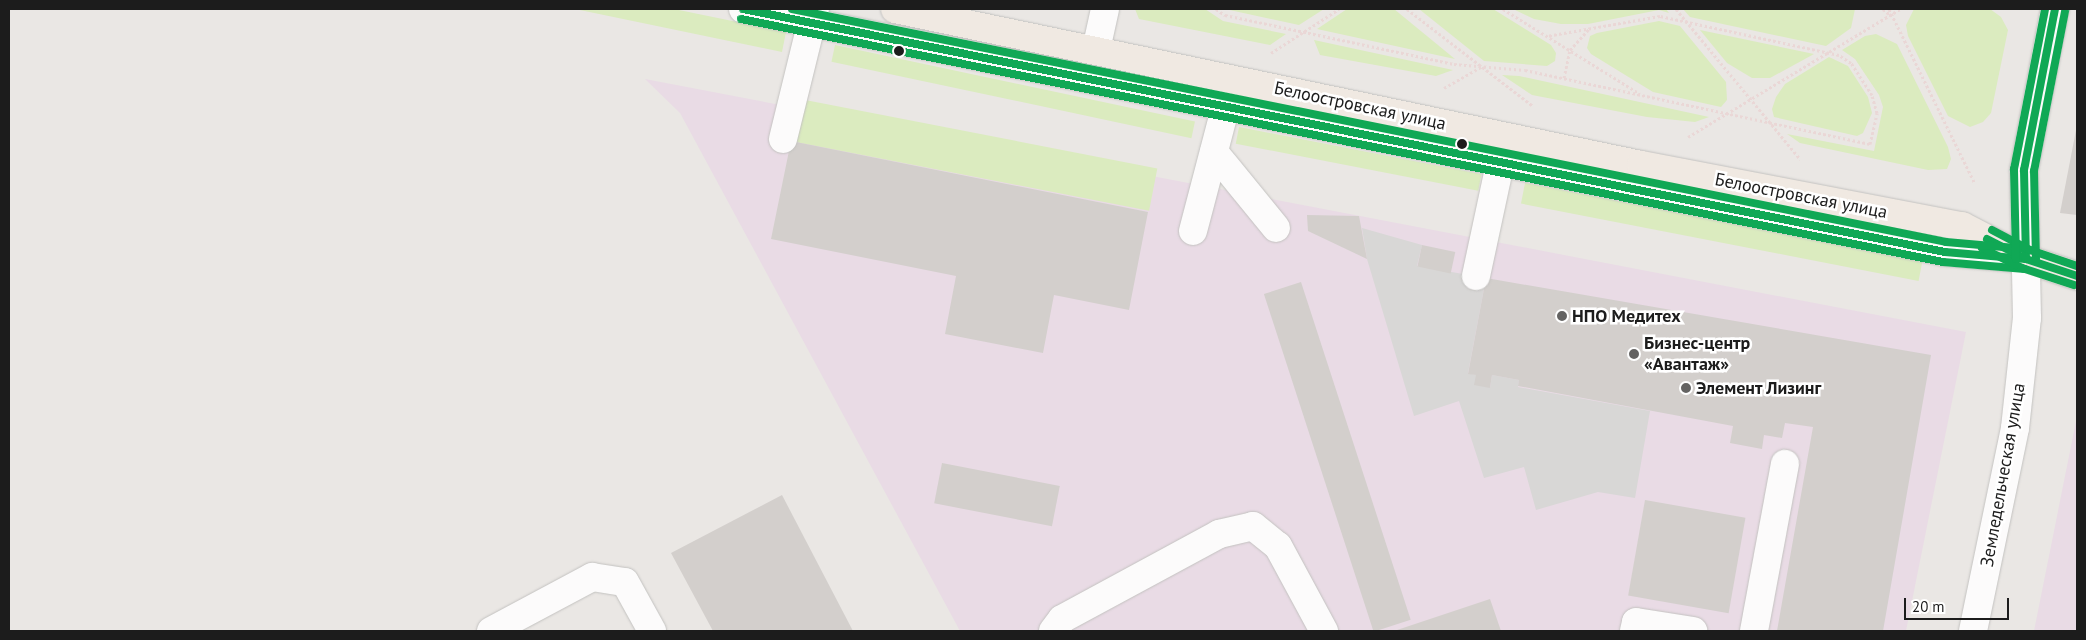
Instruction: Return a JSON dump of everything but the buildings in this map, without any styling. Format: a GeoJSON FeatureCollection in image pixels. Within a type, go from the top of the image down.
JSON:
{"type":"FeatureCollection","features":[{"type":"Feature","properties":{"kind":"main road","name":"Белоостровская улица"},"geometry":{"type":"LineString","coordinates":[[895,9],[1233,79],[1502,150],[1962,226],[2026,259],[2077,276]]}},
{"type":"Feature","properties":{"kind":"street","name":"Белоостровская улица"},"geometry":{"type":"LineString","coordinates":[[743,9],[813,16],[1226,108],[1502,150]]}},
{"type":"Feature","properties":{"kind":"street"},"geometry":{"type":"LineString","coordinates":[[1096,50],[1105,9]]}},
{"type":"Feature","properties":{"kind":"street","name":"Земледельческая улица"},"geometry":{"type":"LineString","coordinates":[[1973,631],[2015,428],[2027,318],[2024,170],[2055,9]]}},
{"type":"Feature","properties":{"kind":"street"},"geometry":{"type":"LineString","coordinates":[[782,139],[813,16]]}},
{"type":"Feature","properties":{"kind":"street"},"geometry":{"type":"LineString","coordinates":[[1193,231],[1233,79]]}},
{"type":"Feature","properties":{"kind":"street"},"geometry":{"type":"LineString","coordinates":[[1476,276],[1502,150]]}},
{"type":"Feature","properties":{"kind":"street"},"geometry":{"type":"LineString","coordinates":[[1214,152],[1276,228]]}},
{"type":"Feature","properties":{"kind":"street"},"geometry":{"type":"LineString","coordinates":[[1754,631],[1785,464]]}},
{"type":"Feature","properties":{"kind":"street"},"geometry":{"type":"LineString","coordinates":[[1053,631],[1062,619],[1219,534],[1253,526],[1278,546],[1324,631]]}},
{"type":"Feature","properties":{"kind":"street"},"geometry":{"type":"LineString","coordinates":[[491,631],[592,577],[624,582],[652,631]]}},
{"type":"Feature","properties":{"kind":"street"},"geometry":{"type":"LineString","coordinates":[[1634,631],[1636,622],[1693,631]]}},
{"type":"Feature","properties":{"kind":"path"},"geometry":{"type":"LineString","coordinates":[[1216,9],[1225,15],[1454,64],[1482,66],[1564,78],[1870,144],[1877,113],[1872,95],[1851,62],[1828,52],[1660,16],[1547,36]]}},
{"type":"Feature","properties":{"kind":"path"},"geometry":{"type":"LineString","coordinates":[[1271,53],[1338,9]]}},
{"type":"Feature","properties":{"kind":"path"},"geometry":{"type":"LineString","coordinates":[[1407,9],[1533,106]]}},
{"type":"Feature","properties":{"kind":"path"},"geometry":{"type":"LineString","coordinates":[[1503,9],[1642,95]]}},
{"type":"Feature","properties":{"kind":"path"},"geometry":{"type":"LineString","coordinates":[[1676,9],[1800,159]]}},
{"type":"Feature","properties":{"kind":"path"},"geometry":{"type":"LineString","coordinates":[[1883,9],[1890,15]]}},
{"type":"Feature","properties":{"kind":"path"},"geometry":{"type":"LineString","coordinates":[[1889,9],[1890,15],[1974,182]]}},
{"type":"Feature","properties":{"kind":"path"},"geometry":{"type":"LineString","coordinates":[[1688,137],[1900,9]]}},
{"type":"Feature","properties":{"kind":"path"},"geometry":{"type":"LineString","coordinates":[[1564,78],[1570,50],[1589,29]]}},
{"type":"Feature","properties":{"kind":"path"},"geometry":{"type":"LineString","coordinates":[[1444,88],[1482,66]]}},
{"type":"Feature","properties":{"kind":"shaded area"},"geometry":{"type":"Polygon","coordinates":[[[645,79],[1966,332],[1906,631],[960,631],[680,113],[645,79]]]}},
{"type":"Feature","properties":{"kind":"shaded area"},"geometry":{"type":"Polygon","coordinates":[[[1362,228],[1422,245],[1417,266],[1486,278],[1468,373],[1476,375],[1490,388],[1492,375],[1519,380],[1518,387],[1650,411],[1635,498],[1598,492],[1536,510],[1524,467],[1484,478],[1459,401],[1414,416],[1367,259],[1362,228]]]}},
{"type":"Feature","properties":{"kind":"shaded area"},"geometry":{"type":"Polygon","coordinates":[[[2077,416],[2077,631],[2034,631],[2077,416]]]}},
{"type":"Feature","properties":{"kind":"green space"},"geometry":{"type":"Polygon","coordinates":[[[575,9],[674,9],[786,32],[782,52],[575,9]]]}},
{"type":"Feature","properties":{"kind":"green space"},"geometry":{"type":"Polygon","coordinates":[[[1135,9],[1205,9],[1223,21],[1286,34],[1270,45],[1139,19],[1135,9]]]}},
{"type":"Feature","properties":{"kind":"green space"},"geometry":{"type":"Polygon","coordinates":[[[1225,9],[1324,9],[1299,25],[1225,9]]]}},
{"type":"Feature","properties":{"kind":"green space"},"geometry":{"type":"Polygon","coordinates":[[[1347,9],[1394,9],[1455,59],[1317,29],[1347,9]]]}},
{"type":"Feature","properties":{"kind":"green space"},"geometry":{"type":"Polygon","coordinates":[[[1419,9],[1493,9],[1551,45],[1556,53],[1555,61],[1547,66],[1484,61],[1419,9]]]}},
{"type":"Feature","properties":{"kind":"green space"},"geometry":{"type":"Polygon","coordinates":[[[1513,9],[1666,9],[1669,13],[1659,10],[1588,24],[1561,24],[1534,19],[1513,9]]]}},
{"type":"Feature","properties":{"kind":"green space"},"geometry":{"type":"Polygon","coordinates":[[[1683,9],[1855,9],[1851,28],[1826,46],[1690,17],[1683,9]]]}},
{"type":"Feature","properties":{"kind":"green space"},"geometry":{"type":"Polygon","coordinates":[[[1914,9],[1990,9],[2001,17],[2008,30],[1991,113],[1983,122],[1970,127],[1948,116],[1908,36],[1906,25],[1914,9]]]}},
{"type":"Feature","properties":{"kind":"green space"},"geometry":{"type":"Polygon","coordinates":[[[1659,21],[1680,26],[1726,82],[1727,100],[1721,107],[1653,92],[1591,54],[1587,48],[1590,36],[1597,33],[1659,21]]]}},
{"type":"Feature","properties":{"kind":"green space"},"geometry":{"type":"Polygon","coordinates":[[[1700,30],[1814,54],[1770,78],[1752,78],[1727,63],[1700,30]]]}},
{"type":"Feature","properties":{"kind":"green space"},"geometry":{"type":"Polygon","coordinates":[[[1876,34],[1897,44],[1948,147],[1951,159],[1947,169],[1928,170],[1800,143],[1787,134],[1874,151],[1883,107],[1879,95],[1855,59],[1842,50],[1865,36],[1876,34]]]}},
{"type":"Feature","properties":{"kind":"green space"},"geometry":{"type":"Polygon","coordinates":[[[1314,40],[1453,70],[1436,76],[1320,55],[1314,40]]]}},
{"type":"Feature","properties":{"kind":"green space"},"geometry":{"type":"Polygon","coordinates":[[[835,45],[1195,122],[1191,138],[831,62],[835,45]]]}},
{"type":"Feature","properties":{"kind":"green space"},"geometry":{"type":"Polygon","coordinates":[[[1829,57],[1848,66],[1868,97],[1872,113],[1863,133],[1857,136],[1774,117],[1772,109],[1776,97],[1785,84],[1829,57]]]}},
{"type":"Feature","properties":{"kind":"green space"},"geometry":{"type":"Polygon","coordinates":[[[1502,75],[1519,76],[1709,117],[1695,122],[1647,117],[1532,95],[1502,75]]]}},
{"type":"Feature","properties":{"kind":"green space"},"geometry":{"type":"Polygon","coordinates":[[[800,99],[1157,168],[1149,211],[792,141],[800,99]]]}},
{"type":"Feature","properties":{"kind":"green space"},"geometry":{"type":"Polygon","coordinates":[[[1239,127],[1481,174],[1478,191],[1236,144],[1239,127]]]}},
{"type":"Feature","properties":{"kind":"green space"},"geometry":{"type":"Polygon","coordinates":[[[1525,183],[1923,260],[1919,281],[1521,204],[1525,183]]]}},
{"type":"Feature","properties":{"kind":"transit line"},"geometry":{"type":"LineString","coordinates":[[743,9],[1945,252],[2026,259]]}},
{"type":"Feature","properties":{"kind":"transit line"},"geometry":{"type":"LineString","coordinates":[[792,9],[1946,242],[2027,249]]}},
{"type":"Feature","properties":{"kind":"transit line"},"geometry":{"type":"LineString","coordinates":[[2016,259],[2014,169],[2045,9]]}},
{"type":"Feature","properties":{"kind":"transit line"},"geometry":{"type":"LineString","coordinates":[[2026,259],[2024,170],[2055,9]]}},
{"type":"Feature","properties":{"kind":"transit line"},"geometry":{"type":"LineString","coordinates":[[2036,259],[2034,171],[2065,11]]}},
{"type":"Feature","properties":{"kind":"transit line"},"geometry":{"type":"LineString","coordinates":[[741,19],[1943,262],[2025,269]]}},
{"type":"Feature","properties":{"kind":"transit line"},"geometry":{"type":"LineString","coordinates":[[1992,230],[2030,250],[2077,266]]}},
{"type":"Feature","properties":{"kind":"transit line"},"geometry":{"type":"LineString","coordinates":[[1987,239],[2026,259],[2077,276]]}},
{"type":"Feature","properties":{"kind":"transit line"},"geometry":{"type":"LineString","coordinates":[[1982,248],[2022,268],[2074,285]]}},
{"type":"Feature","properties":{"kind":"place","name":"НПО Медитех"},"geometry":{"type":"Point","coordinates":[1562,316]}},
{"type":"Feature","properties":{"kind":"place","name":"Бизнес-центр «Авантаж»"},"geometry":{"type":"Point","coordinates":[1634,354]}},
{"type":"Feature","properties":{"kind":"place","name":"Элемент Лизинг"},"geometry":{"type":"Point","coordinates":[1686,388]}}]}
